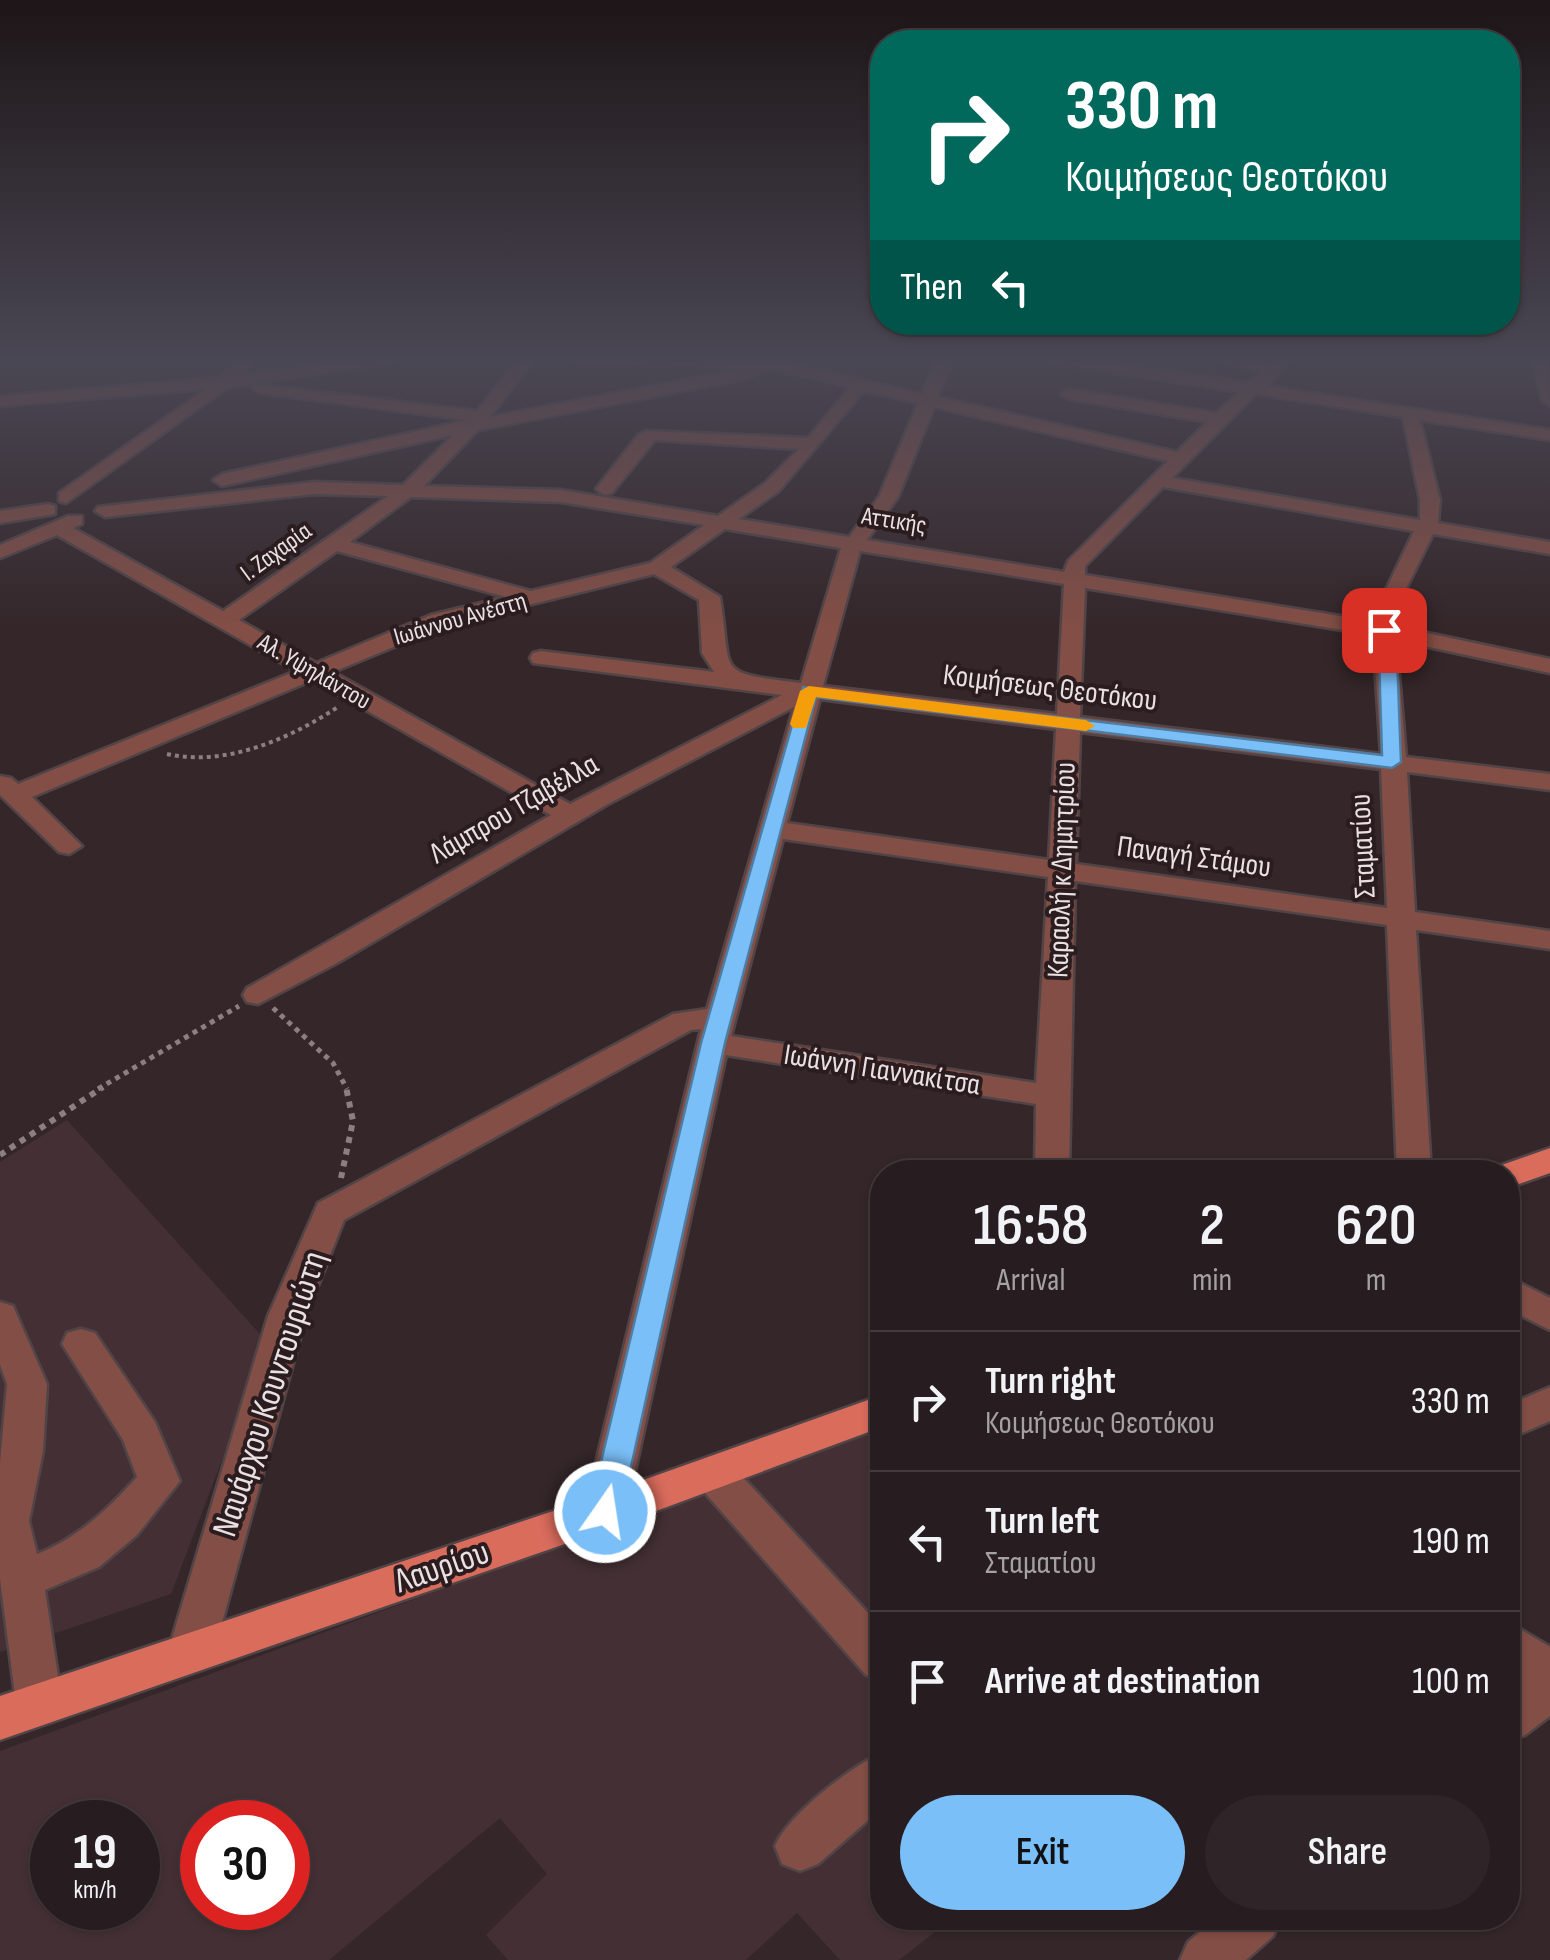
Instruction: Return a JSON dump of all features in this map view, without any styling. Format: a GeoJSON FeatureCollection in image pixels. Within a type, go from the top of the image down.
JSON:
{"type":"FeatureCollection","features":[{"type":"Feature","properties":{"kind":"main road"},"geometry":{"type":"LineString","coordinates":[[1520,1171],[1550,1160]]}},
{"type":"Feature","properties":{"kind":"main road","name":"Λαυρίου"},"geometry":{"type":"LineString","coordinates":[[19,1710],[605,1512],[870,1415]]}},
{"type":"Feature","properties":{"kind":"street"},"geometry":{"type":"LineString","coordinates":[[0,550],[52,516],[66,497],[132,448]]}},
{"type":"Feature","properties":{"kind":"street"},"geometry":{"type":"LineString","coordinates":[[0,517],[81,517],[108,504],[357,448]]}},
{"type":"Feature","properties":{"kind":"street","name":"Ι. Ζαχαρία"},"geometry":{"type":"LineString","coordinates":[[223,620],[249,606],[415,484],[449,448]]}},
{"type":"Feature","properties":{"kind":"street"},"geometry":{"type":"LineString","coordinates":[[604,489],[636,448]]}},
{"type":"Feature","properties":{"kind":"street","name":"Ιωάννου Ανέστη"},"geometry":{"type":"LineString","coordinates":[[70,846],[7,788],[140,744],[439,620],[658,567],[772,487],[809,448]]}},
{"type":"Feature","properties":{"kind":"street"},"geometry":{"type":"LineString","coordinates":[[605,1512],[716,1030],[848,552],[888,497],[909,448]]}},
{"type":"Feature","properties":{"kind":"street"},"geometry":{"type":"LineString","coordinates":[[1139,448],[1181,458]]}},
{"type":"Feature","properties":{"kind":"street"},"geometry":{"type":"LineString","coordinates":[[1076,572],[1191,448]]}},
{"type":"Feature","properties":{"kind":"street"},"geometry":{"type":"LineString","coordinates":[[1382,623],[1431,517],[1418,448]]}},
{"type":"Feature","properties":{"kind":"street"},"geometry":{"type":"LineString","coordinates":[[1158,481],[1550,548]]}},
{"type":"Feature","properties":{"kind":"street","name":"Αττικής"},"geometry":{"type":"LineString","coordinates":[[108,504],[415,484],[604,489],[734,516]]}},
{"type":"Feature","properties":{"kind":"street","name":"Αττικής"},"geometry":{"type":"LineString","coordinates":[[415,484],[734,516],[1550,651]]}},
{"type":"Feature","properties":{"kind":"street"},"geometry":{"type":"LineString","coordinates":[[66,497],[87,493],[108,504]]}},
{"type":"Feature","properties":{"kind":"street","name":"Αλ. Υψηλάντου"},"geometry":{"type":"LineString","coordinates":[[52,516],[310,672],[570,815]]}},
{"type":"Feature","properties":{"kind":"street"},"geometry":{"type":"LineString","coordinates":[[334,544],[532,598]]}},
{"type":"Feature","properties":{"kind":"street"},"geometry":{"type":"LineString","coordinates":[[658,567],[709,597],[712,659],[737,681]]}},
{"type":"Feature","properties":{"kind":"street","name":"Καραολή κ Δημητρίου"},"geometry":{"type":"LineString","coordinates":[[1052,1160],[1076,572]]}},
{"type":"Feature","properties":{"kind":"street","name":"Αττικής"},"geometry":{"type":"LineString","coordinates":[[1382,623],[1550,666]]}},
{"type":"Feature","properties":{"kind":"street","name":"Σταματίου"},"geometry":{"type":"LineString","coordinates":[[1382,623],[1388,654],[1398,918],[1413,1160]]}},
{"type":"Feature","properties":{"kind":"street","name":"Κοιμήσεως Θεοτόκου"},"geometry":{"type":"LineString","coordinates":[[541,658],[1550,782]]}},
{"type":"Feature","properties":{"kind":"street","name":"Λάμπρου Τζαβέλλα"},"geometry":{"type":"LineString","coordinates":[[258,995],[719,732],[809,691]]}},
{"type":"Feature","properties":{"kind":"street","name":"Παναγή Στάμου"},"geometry":{"type":"LineString","coordinates":[[770,828],[1550,940]]}},
{"type":"Feature","properties":{"kind":"street","name":"Ναυάρχου Κουντουριώτη"},"geometry":{"type":"LineString","coordinates":[[191,1652],[287,1316],[330,1212],[384,1178],[684,1020],[716,1030]]}},
{"type":"Feature","properties":{"kind":"street","name":"Ιωάννη Γιαννακίτσα"},"geometry":{"type":"LineString","coordinates":[[716,1030],[1052,1096]]}},
{"type":"Feature","properties":{"kind":"street"},"geometry":{"type":"LineString","coordinates":[[1520,1298],[1550,1316]]}},
{"type":"Feature","properties":{"kind":"street"},"geometry":{"type":"LineString","coordinates":[[0,1316],[26,1384],[23,1450],[4,1521],[22,1580],[19,1710]]}},
{"type":"Feature","properties":{"kind":"street"},"geometry":{"type":"LineString","coordinates":[[22,1580],[84,1554],[122,1522],[159,1482],[142,1434],[81,1344]]}},
{"type":"Feature","properties":{"kind":"street"},"geometry":{"type":"LineString","coordinates":[[1520,1417],[1550,1403]]}},
{"type":"Feature","properties":{"kind":"street"},"geometry":{"type":"LineString","coordinates":[[713,1472],[870,1647]]}},
{"type":"Feature","properties":{"kind":"street"},"geometry":{"type":"LineString","coordinates":[[1520,1652],[1550,1673]]}},
{"type":"Feature","properties":{"kind":"street"},"geometry":{"type":"LineString","coordinates":[[1520,1710],[1550,1688]]}},
{"type":"Feature","properties":{"kind":"street"},"geometry":{"type":"LineString","coordinates":[[800,1846],[870,1786]]}},
{"type":"Feature","properties":{"kind":"street"},"geometry":{"type":"LineString","coordinates":[[1206,1960],[1241,1930]]}},
{"type":"Feature","properties":{"kind":"path"},"geometry":{"type":"LineString","coordinates":[[140,744],[180,760],[204,761],[307,726],[344,703],[350,694]]}},
{"type":"Feature","properties":{"kind":"path"},"geometry":{"type":"LineString","coordinates":[[0,1155],[94,1092],[258,995],[302,1031],[334,1066],[351,1092],[356,1112],[355,1137],[330,1212]]}},
{"type":"Feature","properties":{"kind":"shaded area"},"geometry":{"type":"Polygon","coordinates":[[[67,1120],[267,1342],[171,1594],[0,1652],[0,1162],[67,1120]]]}},
{"type":"Feature","properties":{"kind":"shaded area"},"geometry":{"type":"Polygon","coordinates":[[[870,1432],[870,1930],[938,1930],[899,1960],[840,1960],[797,1913],[746,1960],[508,1960],[486,1935],[547,1874],[500,1818],[329,1960],[0,1960],[0,1751],[870,1432]]]}},
{"type":"Feature","properties":{"kind":"slow traffic"},"geometry":{"type":"LineString","coordinates":[[799,724],[809,691],[1086,726]]}},
{"type":"Feature","properties":{"kind":"route"},"geometry":{"type":"LineString","coordinates":[[605,1512],[713,1043],[809,691],[1392,762],[1384,630]]}}]}
